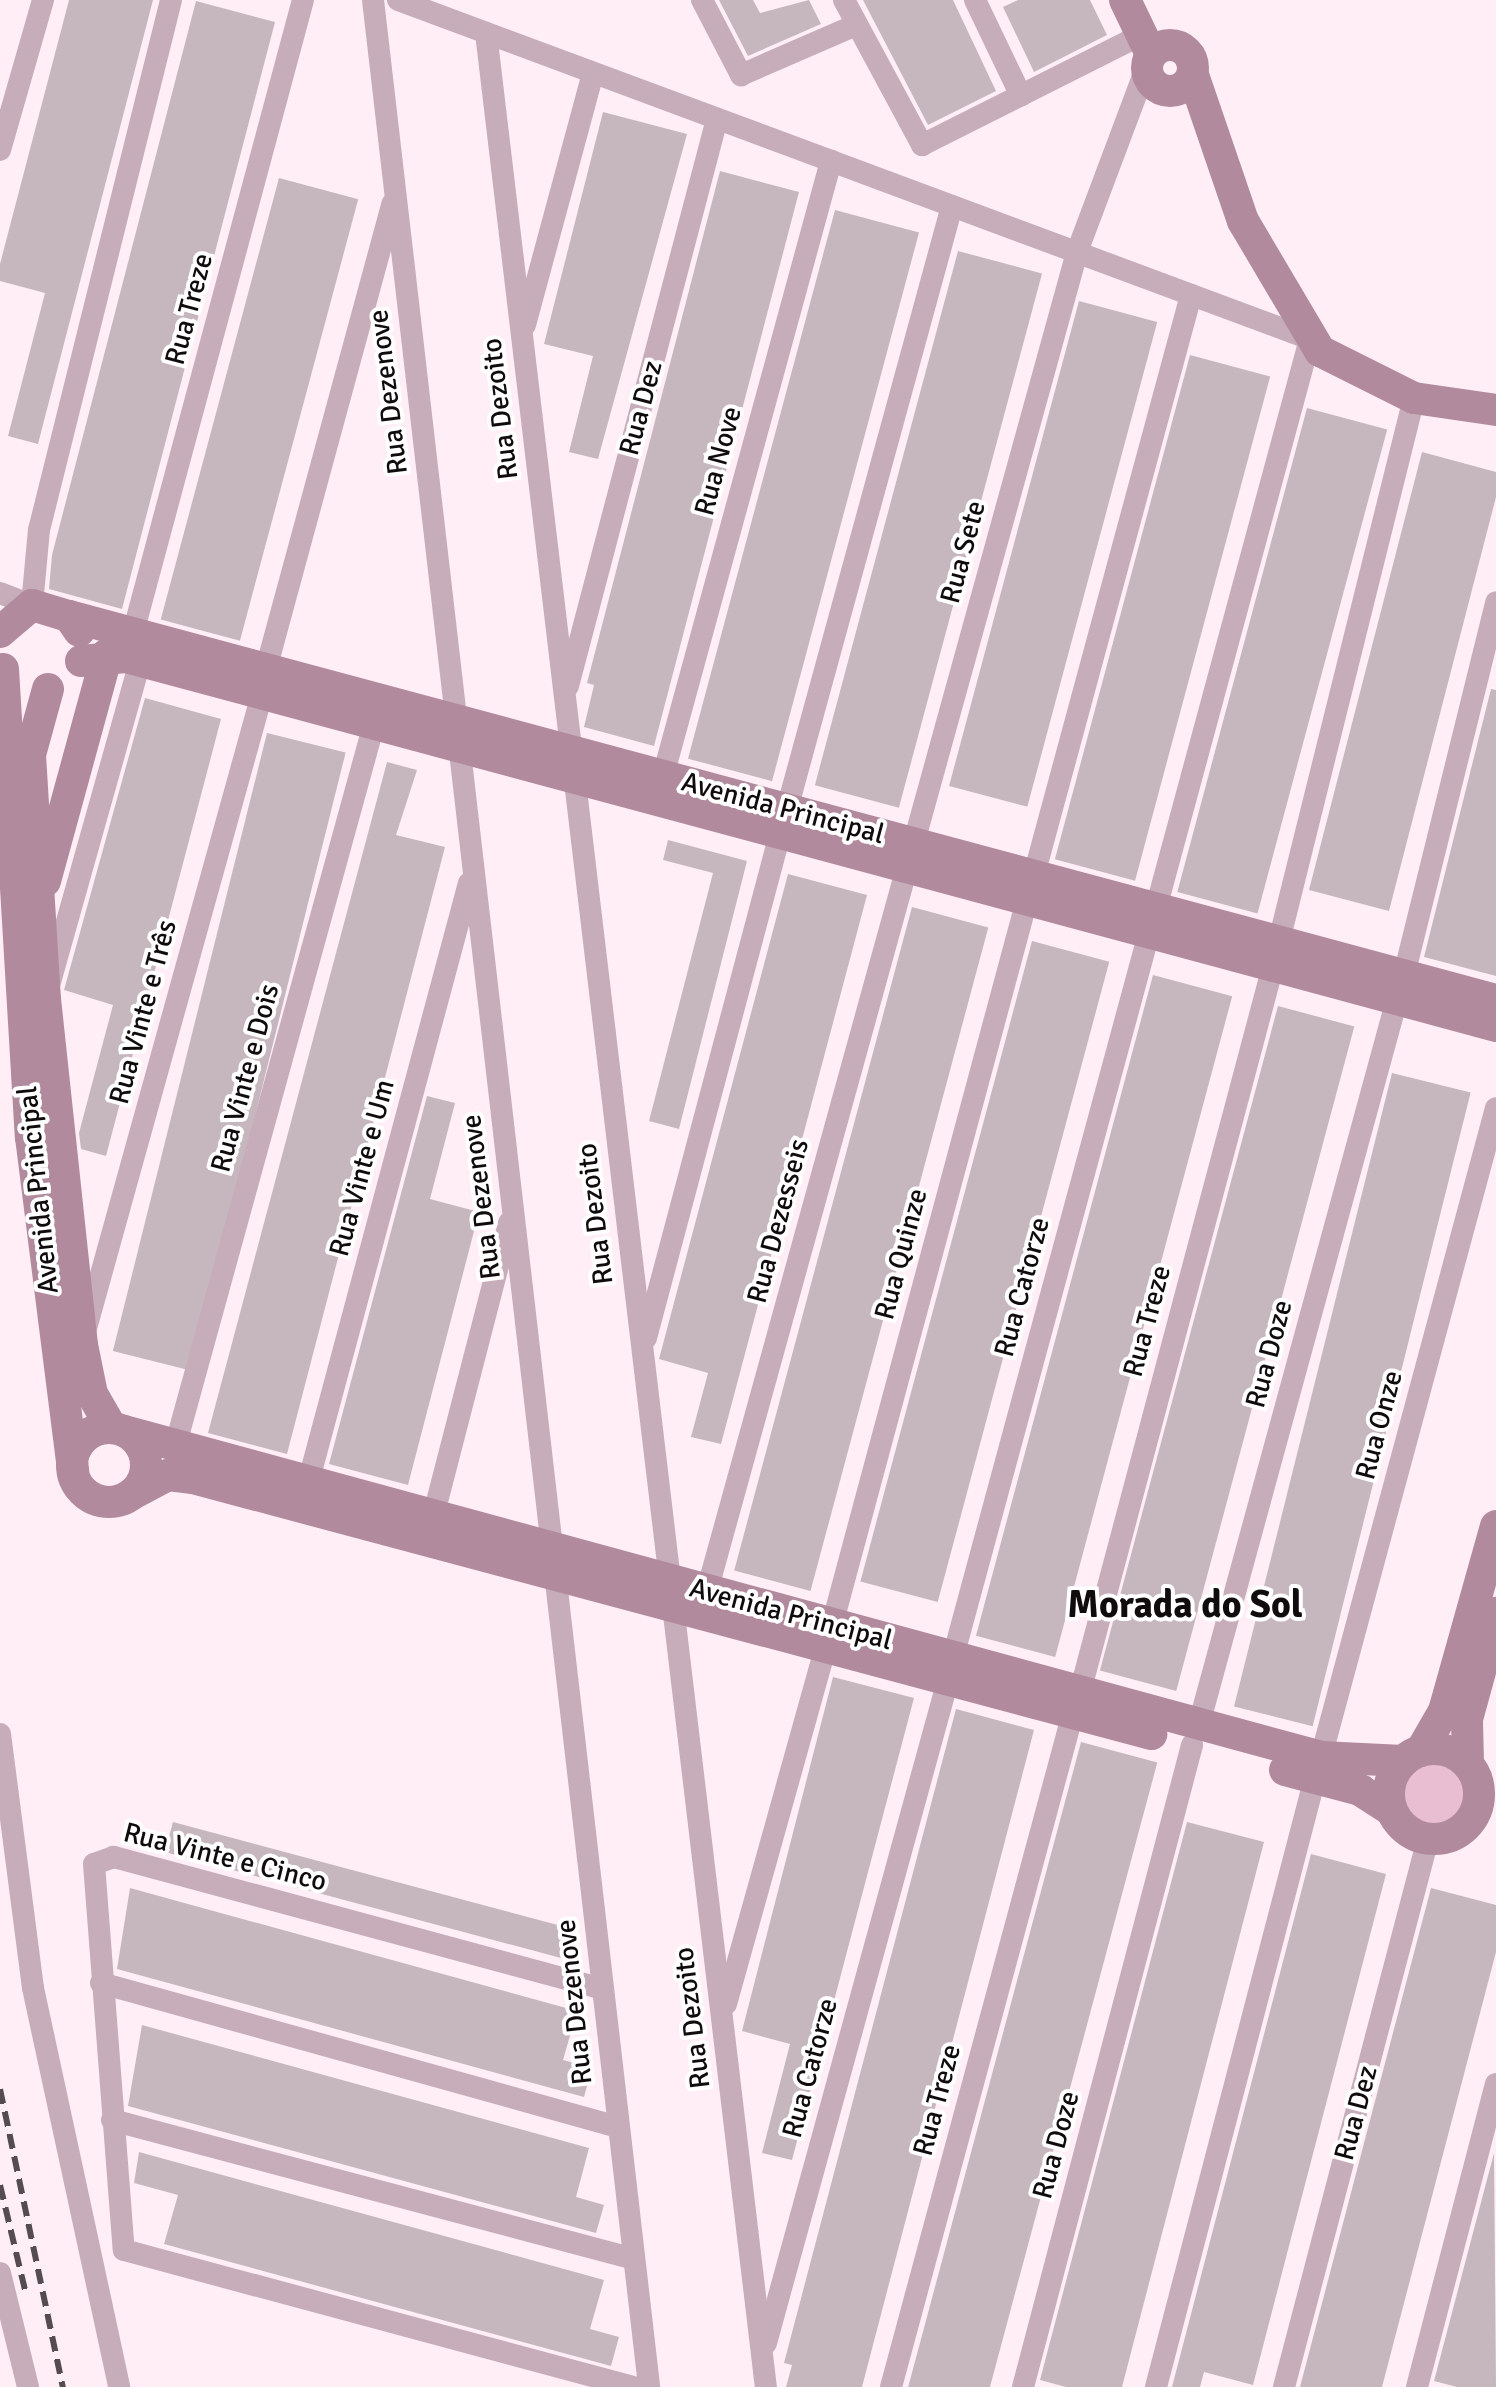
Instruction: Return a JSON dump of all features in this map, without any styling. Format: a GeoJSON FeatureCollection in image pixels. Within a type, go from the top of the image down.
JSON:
{"type":"FeatureCollection","features":[{"type":"Feature","properties":{"kind":"street"},"geometry":{"type":"LineString","coordinates":[[0,150],[43,0]]}},
{"type":"Feature","properties":{"kind":"street"},"geometry":{"type":"LineString","coordinates":[[8,617],[44,510],[172,0]]}},
{"type":"Feature","properties":{"kind":"street","name":"Rua Treze"},"geometry":{"type":"LineString","coordinates":[[45,1000],[115,652],[302,0]]}},
{"type":"Feature","properties":{"kind":"street","name":"Rua Dezenove"},"geometry":{"type":"LineString","coordinates":[[374,0],[649,2387]]}},
{"type":"Feature","properties":{"kind":"street"},"geometry":{"type":"LineString","coordinates":[[702,0],[741,75],[856,25]]}},
{"type":"Feature","properties":{"kind":"street"},"geometry":{"type":"LineString","coordinates":[[844,0],[910,136],[927,143],[1021,96],[1158,70]]}},
{"type":"Feature","properties":{"kind":"street"},"geometry":{"type":"LineString","coordinates":[[976,0],[1021,96]]}},
{"type":"Feature","properties":{"kind":"street"},"geometry":{"type":"LineString","coordinates":[[1125,0],[1158,70],[1199,111],[1242,221],[1310,339]]}},
{"type":"Feature","properties":{"kind":"street"},"geometry":{"type":"LineString","coordinates":[[1149,0],[1158,70]]}},
{"type":"Feature","properties":{"kind":"street"},"geometry":{"type":"LineString","coordinates":[[403,1],[1310,339],[1348,371],[1414,398],[1496,410]]}},
{"type":"Feature","properties":{"kind":"street","name":"Rua Dezoito"},"geometry":{"type":"LineString","coordinates":[[486,33],[766,2387]]}},
{"type":"Feature","properties":{"kind":"street","name":"Rua Sete"},"geometry":{"type":"LineString","coordinates":[[910,855],[1077,252],[1158,70]]}},
{"type":"Feature","properties":{"kind":"street"},"geometry":{"type":"LineString","coordinates":[[522,340],[594,73]]}},
{"type":"Feature","properties":{"kind":"street","name":"Rua Dez"},"geometry":{"type":"LineString","coordinates":[[564,698],[717,119]]}},
{"type":"Feature","properties":{"kind":"street","name":"Rua Nove"},"geometry":{"type":"LineString","coordinates":[[663,776],[832,161]]}},
{"type":"Feature","properties":{"kind":"street"},"geometry":{"type":"LineString","coordinates":[[264,682],[395,192]]}},
{"type":"Feature","properties":{"kind":"street"},"geometry":{"type":"LineString","coordinates":[[642,1352],[952,206]]}},
{"type":"Feature","properties":{"kind":"street","name":"Rua Quinze"},"geometry":{"type":"LineString","coordinates":[[722,2017],[829,1636],[1191,295]]}},
{"type":"Feature","properties":{"kind":"street","name":"Rua Catorze"},"geometry":{"type":"LineString","coordinates":[[762,2356],[1310,339]]}},
{"type":"Feature","properties":{"kind":"street","name":"Rua Treze"},"geometry":{"type":"LineString","coordinates":[[891,2387],[1276,954],[1414,398]]}},
{"type":"Feature","properties":{"kind":"street"},"geometry":{"type":"LineString","coordinates":[[0,594],[8,617]]}},
{"type":"Feature","properties":{"kind":"street","name":"Rua Doze"},"geometry":{"type":"LineString","coordinates":[[1024,2387],[1195,1734],[1400,987],[1496,602]]}},
{"type":"Feature","properties":{"kind":"street"},"geometry":{"type":"LineString","coordinates":[[38,909],[115,652],[69,616]]}},
{"type":"Feature","properties":{"kind":"street","name":"Avenida Principal"},"geometry":{"type":"LineString","coordinates":[[8,617],[69,616],[115,652],[264,682],[1400,987],[1496,1000]]}},
{"type":"Feature","properties":{"kind":"street","name":"Avenida Principal"},"geometry":{"type":"LineString","coordinates":[[1,666],[26,688],[48,689],[115,652]]}},
{"type":"Feature","properties":{"kind":"street","name":"Avenida Principal"},"geometry":{"type":"LineString","coordinates":[[1,666],[31,1137],[72,1471],[101,1501],[132,1494],[168,1475],[194,1478],[554,1562],[1318,1768],[1392,1811],[1428,1838]]}},
{"type":"Feature","properties":{"kind":"street","name":"Avenida Principal"},"geometry":{"type":"LineString","coordinates":[[264,682],[374,724],[457,734]]}},
{"type":"Feature","properties":{"kind":"street","name":"Rua Vinte e Três"},"geometry":{"type":"LineString","coordinates":[[82,1345],[264,682]]}},
{"type":"Feature","properties":{"kind":"street","name":"Avenida Principal"},"geometry":{"type":"LineString","coordinates":[[48,689],[31,733],[45,1000],[82,1345],[92,1394],[146,1460],[132,1494]]}},
{"type":"Feature","properties":{"kind":"street","name":"Rua Vinte e Dois"},"geometry":{"type":"LineString","coordinates":[[174,1447],[374,724]]}},
{"type":"Feature","properties":{"kind":"street","name":"Avenida Principal"},"geometry":{"type":"LineString","coordinates":[[572,764],[663,776],[784,821]]}},
{"type":"Feature","properties":{"kind":"street","name":"Rua Dezesseis"},"geometry":{"type":"LineString","coordinates":[[708,1591],[910,855]]}},
{"type":"Feature","properties":{"kind":"street","name":"Rua Vinte e Um"},"geometry":{"type":"LineString","coordinates":[[308,1483],[473,868]]}},
{"type":"Feature","properties":{"kind":"street","name":"Avenida Principal"},"geometry":{"type":"LineString","coordinates":[[1400,987],[1496,1026]]}},
{"type":"Feature","properties":{"kind":"street","name":"Rua Onze"},"geometry":{"type":"LineString","coordinates":[[1156,2387],[1496,1108]]}},
{"type":"Feature","properties":{"kind":"street"},"geometry":{"type":"LineString","coordinates":[[433,1517],[512,1210]]}},
{"type":"Feature","properties":{"kind":"street"},"geometry":{"type":"LineString","coordinates":[[72,1471],[82,1440],[118,1429]]}},
{"type":"Feature","properties":{"kind":"street","name":"Avenida Principal"},"geometry":{"type":"LineString","coordinates":[[118,1429],[433,1517],[554,1562]]}},
{"type":"Feature","properties":{"kind":"street"},"geometry":{"type":"LineString","coordinates":[[1392,1811],[1390,1785],[1444,1710],[1496,1526]]}},
{"type":"Feature","properties":{"kind":"street","name":"Avenida Principal"},"geometry":{"type":"LineString","coordinates":[[672,1594],[708,1591],[829,1636]]}},
{"type":"Feature","properties":{"kind":"street"},"geometry":{"type":"LineString","coordinates":[[1461,1830],[1477,1809],[1480,1782],[1466,1719],[1496,1613]]}},
{"type":"Feature","properties":{"kind":"street"},"geometry":{"type":"LineString","coordinates":[[0,1734],[33,1988],[118,2387]]}},
{"type":"Feature","properties":{"kind":"street","name":"Avenida Principal"},"geometry":{"type":"LineString","coordinates":[[1318,1768],[1412,1756],[1480,1782]]}},
{"type":"Feature","properties":{"kind":"street"},"geometry":{"type":"LineString","coordinates":[[1428,1838],[1461,1830],[1496,1829]]}},
{"type":"Feature","properties":{"kind":"street","name":"Rua Dez"},"geometry":{"type":"LineString","coordinates":[[1284,2387],[1428,1838]]}},
{"type":"Feature","properties":{"kind":"street","name":"Rua Vinte e Cinco"},"geometry":{"type":"LineString","coordinates":[[602,1988],[114,1857],[93,1870],[124,2250],[632,2387]]}},
{"type":"Feature","properties":{"kind":"street"},"geometry":{"type":"LineString","coordinates":[[101,1983],[618,2127]]}},
{"type":"Feature","properties":{"kind":"street"},"geometry":{"type":"LineString","coordinates":[[1417,2387],[1496,2084]]}},
{"type":"Feature","properties":{"kind":"street"},"geometry":{"type":"LineString","coordinates":[[112,2120],[634,2259]]}},
{"type":"Feature","properties":{"kind":"street"},"geometry":{"type":"LineString","coordinates":[[0,2272],[28,2387]]}},
{"type":"Feature","properties":{"kind":"shaded area"},"geometry":{"type":"Polygon","coordinates":[[[1433,1757],[1459,1768],[1470,1794],[1459,1820],[1433,1831],[1407,1820],[1396,1794],[1407,1768],[1433,1757]]]}},
{"type":"Feature","properties":{"kind":"building"},"geometry":{"type":"Polygon","coordinates":[[[69,0],[153,0],[38,444],[8,436],[45,293],[0,281],[0,264],[69,0]]]}},
{"type":"Feature","properties":{"kind":"building"},"geometry":{"type":"Polygon","coordinates":[[[719,0],[753,0],[760,13],[809,0],[821,24],[748,56],[719,0]]]}},
{"type":"Feature","properties":{"kind":"building"},"geometry":{"type":"Polygon","coordinates":[[[863,0],[953,0],[996,91],[928,125],[863,0]]]}},
{"type":"Feature","properties":{"kind":"building"},"geometry":{"type":"Polygon","coordinates":[[[1018,0],[1090,0],[1107,35],[1034,72],[1003,7],[1018,0]]]}},
{"type":"Feature","properties":{"kind":"building"},"geometry":{"type":"Polygon","coordinates":[[[196,1],[275,22],[122,609],[49,589],[52,555],[196,1]]]}},
{"type":"Feature","properties":{"kind":"building"},"geometry":{"type":"Polygon","coordinates":[[[603,112],[687,134],[598,459],[569,452],[593,356],[544,344],[603,112]]]}},
{"type":"Feature","properties":{"kind":"building"},"geometry":{"type":"Polygon","coordinates":[[[720,171],[799,192],[654,746],[584,727],[594,685],[587,683],[720,171]]]}},
{"type":"Feature","properties":{"kind":"building"},"geometry":{"type":"Polygon","coordinates":[[[279,178],[358,199],[240,641],[161,619],[279,178]]]}},
{"type":"Feature","properties":{"kind":"building"},"geometry":{"type":"Polygon","coordinates":[[[835,210],[919,233],[772,781],[688,759],[835,210]]]}},
{"type":"Feature","properties":{"kind":"building"},"geometry":{"type":"Polygon","coordinates":[[[958,251],[1042,274],[899,808],[815,785],[958,251]]]}},
{"type":"Feature","properties":{"kind":"building"},"geometry":{"type":"Polygon","coordinates":[[[1079,301],[1157,322],[1027,807],[949,786],[1079,301]]]}},
{"type":"Feature","properties":{"kind":"building"},"geometry":{"type":"Polygon","coordinates":[[[1190,355],[1270,376],[1135,881],[1055,859],[1190,355]]]}},
{"type":"Feature","properties":{"kind":"building"},"geometry":{"type":"Polygon","coordinates":[[[1307,408],[1387,429],[1258,913],[1177,892],[1307,408]]]}},
{"type":"Feature","properties":{"kind":"building"},"geometry":{"type":"Polygon","coordinates":[[[1422,452],[1496,472],[1496,497],[1389,911],[1309,890],[1422,452]]]}},
{"type":"Feature","properties":{"kind":"building"},"geometry":{"type":"Polygon","coordinates":[[[1491,689],[1496,690],[1496,976],[1424,957],[1491,689]]]}},
{"type":"Feature","properties":{"kind":"building"},"geometry":{"type":"Polygon","coordinates":[[[145,698],[221,719],[106,1156],[81,1149],[79,1133],[113,1005],[64,990],[145,698]]]}},
{"type":"Feature","properties":{"kind":"building"},"geometry":{"type":"Polygon","coordinates":[[[267,733],[346,753],[191,1371],[113,1351],[267,733]]]}},
{"type":"Feature","properties":{"kind":"building"},"geometry":{"type":"Polygon","coordinates":[[[387,762],[417,770],[396,835],[445,847],[287,1454],[208,1433],[387,762]]]}},
{"type":"Feature","properties":{"kind":"building"},"geometry":{"type":"Polygon","coordinates":[[[668,840],[747,861],[679,1129],[649,1121],[713,873],[663,860],[668,840]]]}},
{"type":"Feature","properties":{"kind":"building"},"geometry":{"type":"Polygon","coordinates":[[[788,874],[867,895],[721,1444],[691,1437],[708,1373],[659,1359],[788,874]]]}},
{"type":"Feature","properties":{"kind":"building"},"geometry":{"type":"Polygon","coordinates":[[[912,907],[988,927],[810,1591],[734,1571],[912,907]]]}},
{"type":"Feature","properties":{"kind":"building"},"geometry":{"type":"Polygon","coordinates":[[[1032,941],[1109,962],[938,1602],[860,1581],[1032,941]]]}},
{"type":"Feature","properties":{"kind":"building"},"geometry":{"type":"Polygon","coordinates":[[[1153,975],[1232,996],[1055,1657],[976,1636],[1153,975]]]}},
{"type":"Feature","properties":{"kind":"building"},"geometry":{"type":"Polygon","coordinates":[[[1278,1006],[1354,1026],[1176,1691],[1100,1671],[1278,1006]]]}},
{"type":"Feature","properties":{"kind":"building"},"geometry":{"type":"Polygon","coordinates":[[[1392,1073],[1471,1093],[1313,1726],[1234,1707],[1392,1073]]]}},
{"type":"Feature","properties":{"kind":"building"},"geometry":{"type":"Polygon","coordinates":[[[427,1096],[455,1103],[430,1199],[479,1212],[408,1485],[329,1464],[427,1096]]]}},
{"type":"Feature","properties":{"kind":"building"},"geometry":{"type":"Polygon","coordinates":[[[833,1677],[914,1698],[792,2160],[762,2153],[790,2044],[742,2031],[833,1677]]]}},
{"type":"Feature","properties":{"kind":"building"},"geometry":{"type":"Polygon","coordinates":[[[956,1709],[1034,1730],[862,2387],[786,2387],[792,2365],[784,2363],[956,1709]]]}},
{"type":"Feature","properties":{"kind":"building"},"geometry":{"type":"Polygon","coordinates":[[[1081,1742],[1157,1762],[990,2387],[908,2387],[1081,1742]]]}},
{"type":"Feature","properties":{"kind":"building"},"geometry":{"type":"Polygon","coordinates":[[[173,1822],[569,1928],[561,1958],[165,1852],[173,1822]]]}},
{"type":"Feature","properties":{"kind":"building"},"geometry":{"type":"Polygon","coordinates":[[[1187,1822],[1264,1842],[1122,2387],[1066,2387],[1040,2380],[1187,1822]]]}},
{"type":"Feature","properties":{"kind":"building"},"geometry":{"type":"Polygon","coordinates":[[[1311,1854],[1386,1874],[1253,2385],[1204,2372],[1200,2387],[1172,2387],[1311,1854]]]}},
{"type":"Feature","properties":{"kind":"building"},"geometry":{"type":"Polygon","coordinates":[[[130,1888],[577,2011],[563,2060],[592,2068],[584,2097],[117,1969],[130,1888]]]}},
{"type":"Feature","properties":{"kind":"building"},"geometry":{"type":"Polygon","coordinates":[[[1431,1888],[1496,1905],[1496,1952],[1382,2387],[1300,2387],[1431,1888]]]}},
{"type":"Feature","properties":{"kind":"building"},"geometry":{"type":"Polygon","coordinates":[[[142,2025],[589,2148],[576,2197],[604,2205],[596,2233],[128,2106],[142,2025]]]}},
{"type":"Feature","properties":{"kind":"building"},"geometry":{"type":"Polygon","coordinates":[[[139,2152],[604,2280],[590,2329],[619,2337],[611,2366],[164,2244],[178,2195],[134,2183],[139,2152]]]}},
{"type":"Feature","properties":{"kind":"building"},"geometry":{"type":"Polygon","coordinates":[[[1494,2153],[1496,2387],[1457,2387],[1434,2381],[1494,2153]]]}},
{"type":"Feature","properties":{"kind":"railway"},"geometry":{"type":"LineString","coordinates":[[0,2089],[63,2387]]}},
{"type":"Feature","properties":{"kind":"railway"},"geometry":{"type":"LineString","coordinates":[[0,2185],[25,2290]]}},
{"type":"Feature","properties":{"kind":"district","name":"Morada do Sol"},"geometry":{"type":"Point","coordinates":[1185,1605]}}]}
